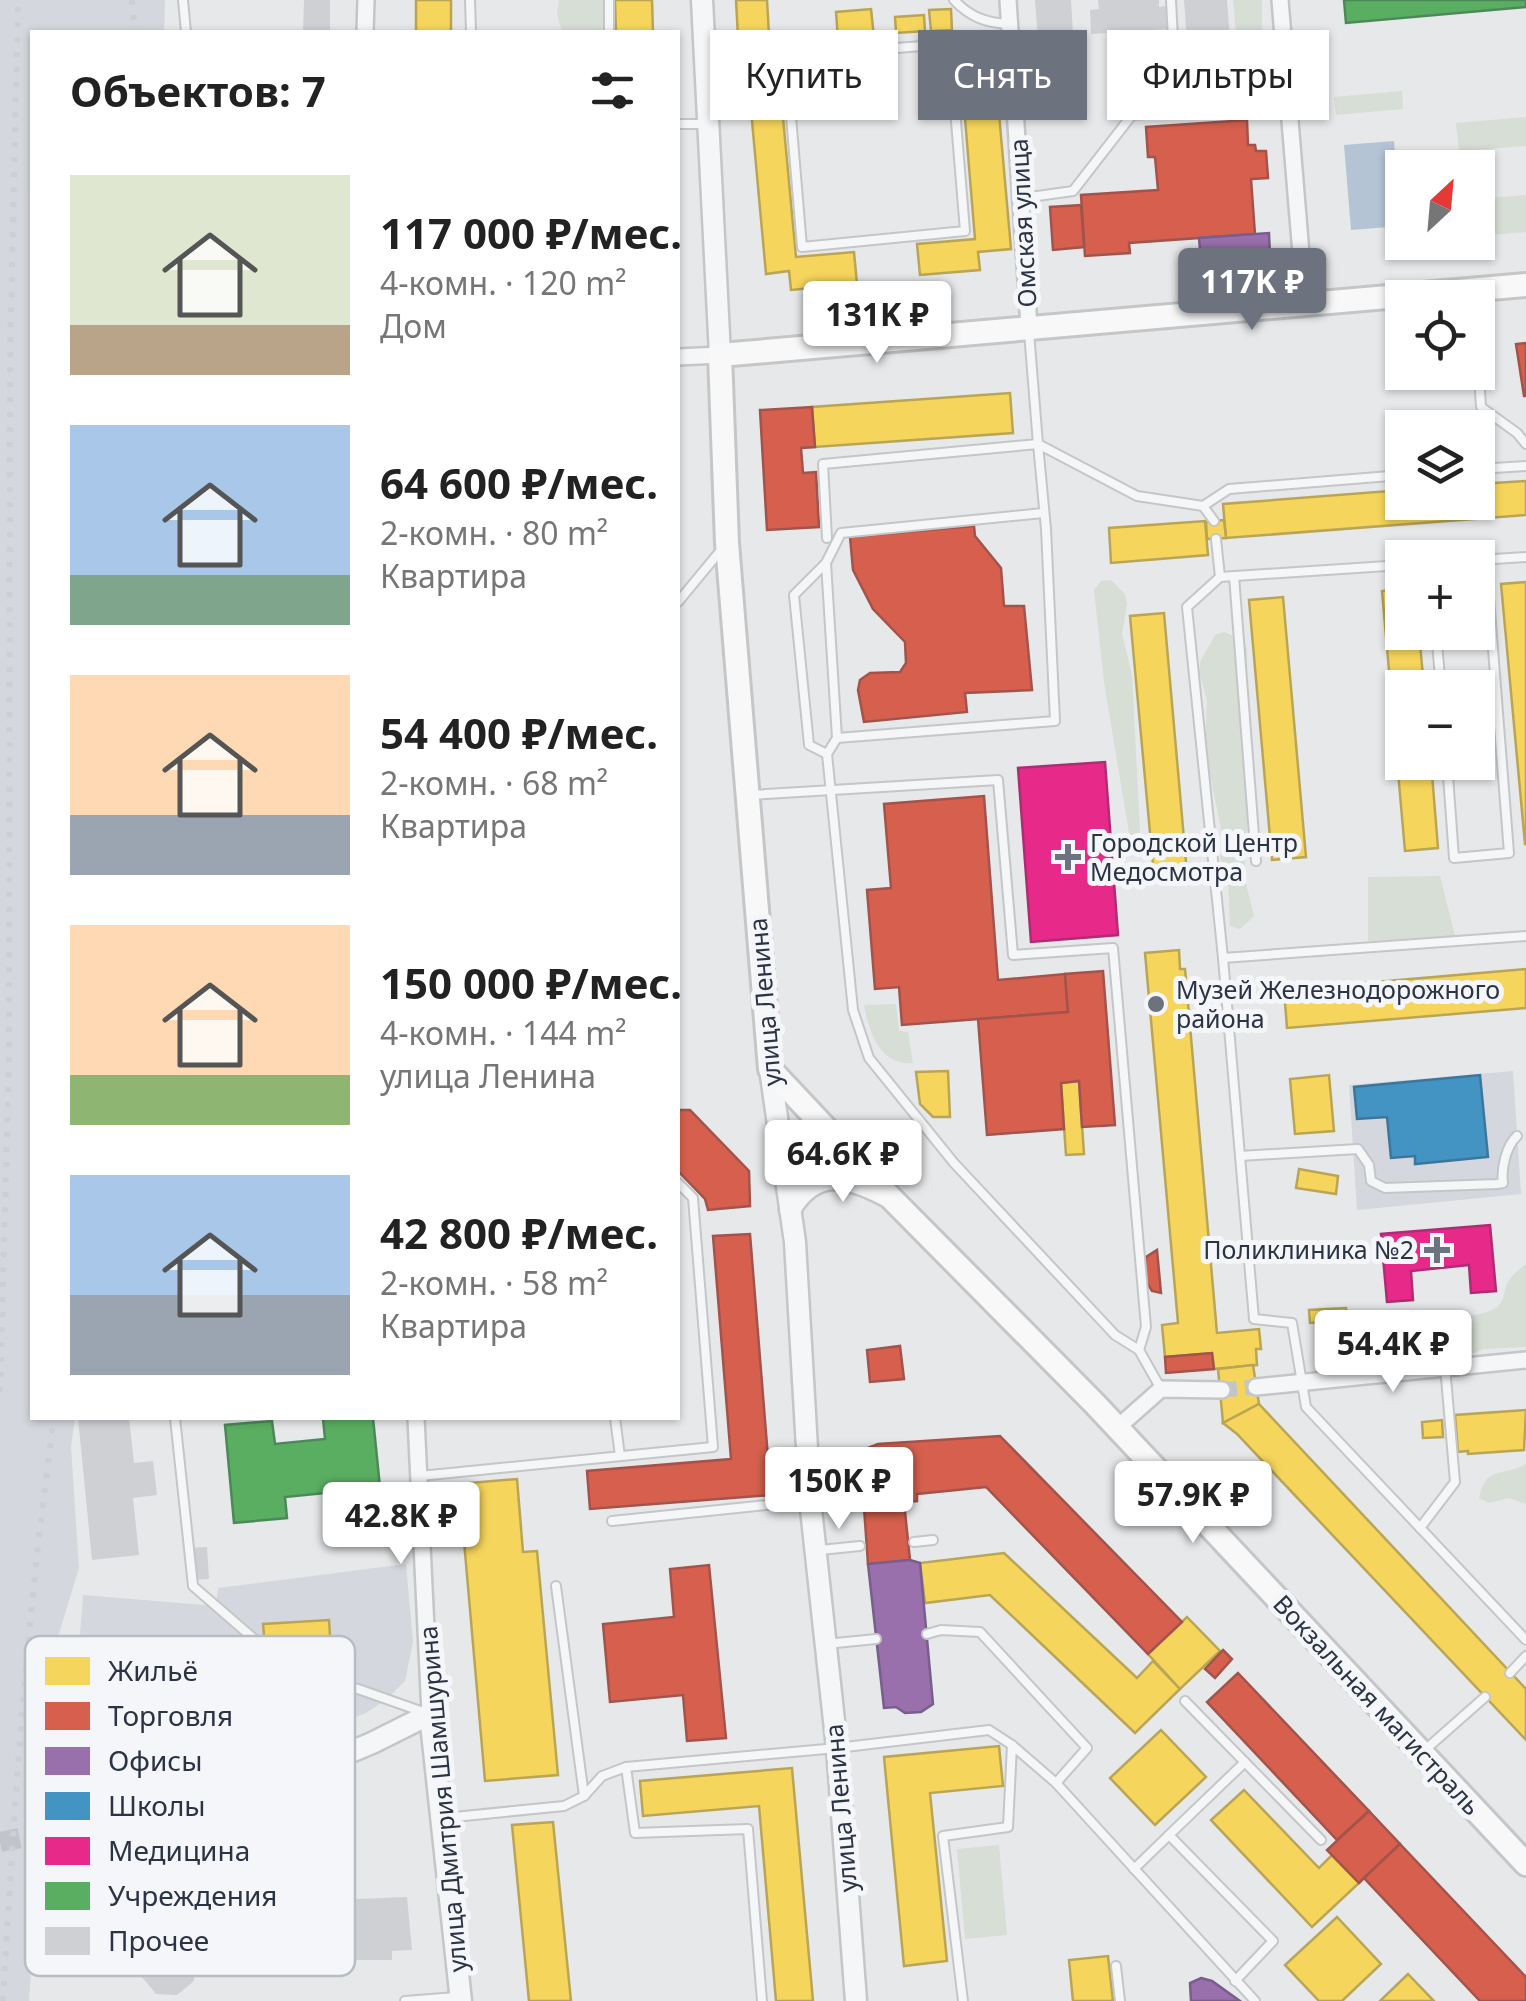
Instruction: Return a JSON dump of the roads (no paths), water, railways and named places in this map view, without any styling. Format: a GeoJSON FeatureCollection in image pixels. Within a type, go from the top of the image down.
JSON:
{"type":"FeatureCollection","features":[{"type":"Feature","properties":{"kind":"main road"},"geometry":{"type":"LineString","coordinates":[[1495,290],[1526,285]]}},
{"type":"Feature","properties":{"kind":"main road"},"geometry":{"type":"LineString","coordinates":[[720,355],[1385,298]]}},
{"type":"Feature","properties":{"kind":"main road","name":"улица Ленина"},"geometry":{"type":"LineString","coordinates":[[720,355],[727,543],[770,1069]]}},
{"type":"Feature","properties":{"kind":"main road","name":"Вокзальная магистраль"},"geometry":{"type":"LineString","coordinates":[[770,1069],[1118,1428],[1526,1864]]}},
{"type":"Feature","properties":{"kind":"street"},"geometry":{"type":"LineString","coordinates":[[365,30],[366,0]]}},
{"type":"Feature","properties":{"kind":"street","name":"улица Ленина"},"geometry":{"type":"LineString","coordinates":[[702,0],[720,355]]}},
{"type":"Feature","properties":{"kind":"street","name":"Омская улица"},"geometry":{"type":"LineString","coordinates":[[1008,0],[1010,30]]}},
{"type":"Feature","properties":{"kind":"street"},"geometry":{"type":"LineString","coordinates":[[1280,0],[1282,30]]}},
{"type":"Feature","properties":{"kind":"street","name":"Омская улица"},"geometry":{"type":"LineString","coordinates":[[1017,120],[1029,326]]}},
{"type":"Feature","properties":{"kind":"street"},"geometry":{"type":"LineString","coordinates":[[1289,120],[1305,302]]}},
{"type":"Feature","properties":{"kind":"street"},"geometry":{"type":"LineString","coordinates":[[680,358],[720,355]]}},
{"type":"Feature","properties":{"kind":"street","name":"улица Ленина"},"geometry":{"type":"LineString","coordinates":[[770,1069],[790,1210],[810,1500],[837,1748],[856,2001]]}},
{"type":"Feature","properties":{"kind":"street"},"geometry":{"type":"LineString","coordinates":[[790,1210],[806,1188],[822,1180],[842,1178],[891,1198]]}},
{"type":"Feature","properties":{"kind":"street"},"geometry":{"type":"LineString","coordinates":[[1256,1386],[1526,1360]]}},
{"type":"Feature","properties":{"kind":"street"},"geometry":{"type":"LineString","coordinates":[[1118,1428],[1161,1388],[1222,1390]]}},
{"type":"Feature","properties":{"kind":"street","name":"улица Дмитрия Шамшурина"},"geometry":{"type":"LineString","coordinates":[[416,1420],[430,1714],[461,1998]]}},
{"type":"Feature","properties":{"kind":"street"},"geometry":{"type":"LineString","coordinates":[[355,1750],[430,1714]]}},
{"type":"Feature","properties":{"kind":"lane"},"geometry":{"type":"LineString","coordinates":[[183,0],[186,30]]}},
{"type":"Feature","properties":{"kind":"lane"},"geometry":{"type":"LineString","coordinates":[[470,0],[471,30]]}},
{"type":"Feature","properties":{"kind":"lane"},"geometry":{"type":"LineString","coordinates":[[609,0],[610,30]]}},
{"type":"Feature","properties":{"kind":"lane"},"geometry":{"type":"LineString","coordinates":[[954,0],[966,12],[990,23],[1010,24]]}},
{"type":"Feature","properties":{"kind":"lane"},"geometry":{"type":"LineString","coordinates":[[1170,0],[1172,30]]}},
{"type":"Feature","properties":{"kind":"lane"},"geometry":{"type":"LineString","coordinates":[[705,64],[710,64]]}},
{"type":"Feature","properties":{"kind":"lane"},"geometry":{"type":"LineString","coordinates":[[791,120],[802,247],[965,231],[956,120]]}},
{"type":"Feature","properties":{"kind":"lane"},"geometry":{"type":"LineString","coordinates":[[1023,198],[1072,191],[1128,120]]}},
{"type":"Feature","properties":{"kind":"lane"},"geometry":{"type":"LineString","coordinates":[[680,124],[708,124]]}},
{"type":"Feature","properties":{"kind":"lane"},"geometry":{"type":"LineString","coordinates":[[837,738],[1055,721],[1029,326]]}},
{"type":"Feature","properties":{"kind":"lane"},"geometry":{"type":"LineString","coordinates":[[1481,390],[1482,407],[1526,444]]}},
{"type":"Feature","properties":{"kind":"lane"},"geometry":{"type":"LineString","coordinates":[[827,538],[823,464],[1038,444],[1137,496],[1203,506],[1229,489],[1385,477]]}},
{"type":"Feature","properties":{"kind":"lane"},"geometry":{"type":"LineString","coordinates":[[1495,469],[1526,466]]}},
{"type":"Feature","properties":{"kind":"lane"},"geometry":{"type":"LineString","coordinates":[[1203,506],[1214,521]]}},
{"type":"Feature","properties":{"kind":"lane"},"geometry":{"type":"LineString","coordinates":[[827,754],[809,745],[794,594],[826,564],[841,534],[1043,513]]}},
{"type":"Feature","properties":{"kind":"lane"},"geometry":{"type":"LineString","coordinates":[[1216,539],[1220,577]]}},
{"type":"Feature","properties":{"kind":"lane"},"geometry":{"type":"LineString","coordinates":[[680,600],[727,543]]}},
{"type":"Feature","properties":{"kind":"lane"},"geometry":{"type":"LineString","coordinates":[[1495,559],[1526,557]]}},
{"type":"Feature","properties":{"kind":"lane"},"geometry":{"type":"LineString","coordinates":[[826,564],[837,738],[827,754],[853,1010],[869,1058],[954,1164],[1115,1335],[1139,1350],[1161,1388]]}},
{"type":"Feature","properties":{"kind":"lane"},"geometry":{"type":"LineString","coordinates":[[1385,566],[1220,577],[1187,606],[1254,1319],[1292,1323],[1306,1407],[1526,1640]]}},
{"type":"Feature","properties":{"kind":"lane"},"geometry":{"type":"LineString","coordinates":[[1234,576],[1256,862]]}},
{"type":"Feature","properties":{"kind":"lane"},"geometry":{"type":"LineString","coordinates":[[1448,780],[1454,858],[1508,853],[1495,706]]}},
{"type":"Feature","properties":{"kind":"lane"},"geometry":{"type":"LineString","coordinates":[[747,795],[998,780],[1013,954],[1113,948],[1146,1327],[1139,1350]]}},
{"type":"Feature","properties":{"kind":"lane"},"geometry":{"type":"LineString","coordinates":[[1223,958],[1526,936]]}},
{"type":"Feature","properties":{"kind":"lane"},"geometry":{"type":"LineString","coordinates":[[1240,1156],[1358,1150],[1369,1165],[1370,1181],[1385,1188],[1497,1184],[1502,1183],[1512,1140],[1517,1136]]}},
{"type":"Feature","properties":{"kind":"lane"},"geometry":{"type":"LineString","coordinates":[[420,1476],[712,1447],[693,1198],[680,1184]]}},
{"type":"Feature","properties":{"kind":"lane"},"geometry":{"type":"LineString","coordinates":[[1420,1528],[1454,1482],[1445,1366]]}},
{"type":"Feature","properties":{"kind":"lane"},"geometry":{"type":"LineString","coordinates":[[175,1420],[194,1586],[251,1636]]}},
{"type":"Feature","properties":{"kind":"lane"},"geometry":{"type":"LineString","coordinates":[[615,1420],[620,1456]]}},
{"type":"Feature","properties":{"kind":"lane"},"geometry":{"type":"LineString","coordinates":[[612,1521],[810,1500]]}},
{"type":"Feature","properties":{"kind":"lane"},"geometry":{"type":"LineString","coordinates":[[914,1542],[934,1540]]}},
{"type":"Feature","properties":{"kind":"lane"},"geometry":{"type":"LineString","coordinates":[[815,1550],[860,1546]]}},
{"type":"Feature","properties":{"kind":"lane"},"geometry":{"type":"LineString","coordinates":[[556,1586],[584,1796]]}},
{"type":"Feature","properties":{"kind":"lane"},"geometry":{"type":"LineString","coordinates":[[928,1634],[941,1630],[980,1632],[1088,1748],[1056,1783]]}},
{"type":"Feature","properties":{"kind":"lane"},"geometry":{"type":"LineString","coordinates":[[826,1644],[876,1639]]}},
{"type":"Feature","properties":{"kind":"lane"},"geometry":{"type":"LineString","coordinates":[[1510,1673],[1526,1656]]}},
{"type":"Feature","properties":{"kind":"lane"},"geometry":{"type":"LineString","coordinates":[[355,1688],[430,1714]]}},
{"type":"Feature","properties":{"kind":"lane"},"geometry":{"type":"LineString","coordinates":[[1422,1753],[1485,1696]]}},
{"type":"Feature","properties":{"kind":"lane"},"geometry":{"type":"LineString","coordinates":[[1185,1701],[1321,1840]]}},
{"type":"Feature","properties":{"kind":"lane"},"geometry":{"type":"LineString","coordinates":[[443,1818],[564,1806],[584,1796],[602,1776],[626,1768],[989,1730],[1056,1783],[1255,2001]]}},
{"type":"Feature","properties":{"kind":"lane"},"geometry":{"type":"LineString","coordinates":[[963,2001],[943,1836],[1008,1827],[1012,1745]]}},
{"type":"Feature","properties":{"kind":"lane"},"geometry":{"type":"LineString","coordinates":[[1134,1869],[1245,1762]]}},
{"type":"Feature","properties":{"kind":"lane"},"geometry":{"type":"LineString","coordinates":[[626,1768],[636,1833],[748,1829],[762,2001]]}},
{"type":"Feature","properties":{"kind":"lane"},"geometry":{"type":"LineString","coordinates":[[1168,1834],[1273,1940],[1235,1980]]}},
{"type":"Feature","properties":{"kind":"lane"},"geometry":{"type":"LineString","coordinates":[[1116,1966],[1120,2001]]}},
{"type":"Feature","properties":{"kind":"lane"},"geometry":{"type":"LineString","coordinates":[[405,2001],[461,1998]]}},
{"type":"Feature","properties":{"kind":"water"},"geometry":{"type":"Polygon","coordinates":[[[1394,141],[1395,150],[1385,150],[1385,227],[1351,230],[1344,145],[1394,141]]]}},
{"type":"Feature","properties":{"kind":"tunnel"},"geometry":{"type":"LineString","coordinates":[[1222,1390],[1256,1387]]}},
{"type":"Feature","properties":{"kind":"tunnel"},"geometry":{"type":"LineString","coordinates":[[0,1842],[25,1837]]}},
{"type":"Feature","properties":{"kind":"railway"},"geometry":{"type":"LineString","coordinates":[[0,1392],[9,1063],[10,359],[18,0]]}},
{"type":"Feature","properties":{"kind":"railway"},"geometry":{"type":"LineString","coordinates":[[132,0],[135,30]]}},
{"type":"Feature","properties":{"kind":"railway"},"geometry":{"type":"LineString","coordinates":[[29,1636],[54,1420]]}},
{"type":"Feature","properties":{"kind":"railway"},"geometry":{"type":"LineString","coordinates":[[3,2001],[25,1678]]}},
{"type":"Feature","properties":{"kind":"place","name":"Городской Центр Медосмотра"},"geometry":{"type":"Point","coordinates":[1068,857]}},
{"type":"Feature","properties":{"kind":"place","name":"Музей Железнодорожного района"},"geometry":{"type":"Point","coordinates":[1156,1004]}},
{"type":"Feature","properties":{"kind":"place","name":"Поликлиника №2"},"geometry":{"type":"Point","coordinates":[1437,1250]}}]}
